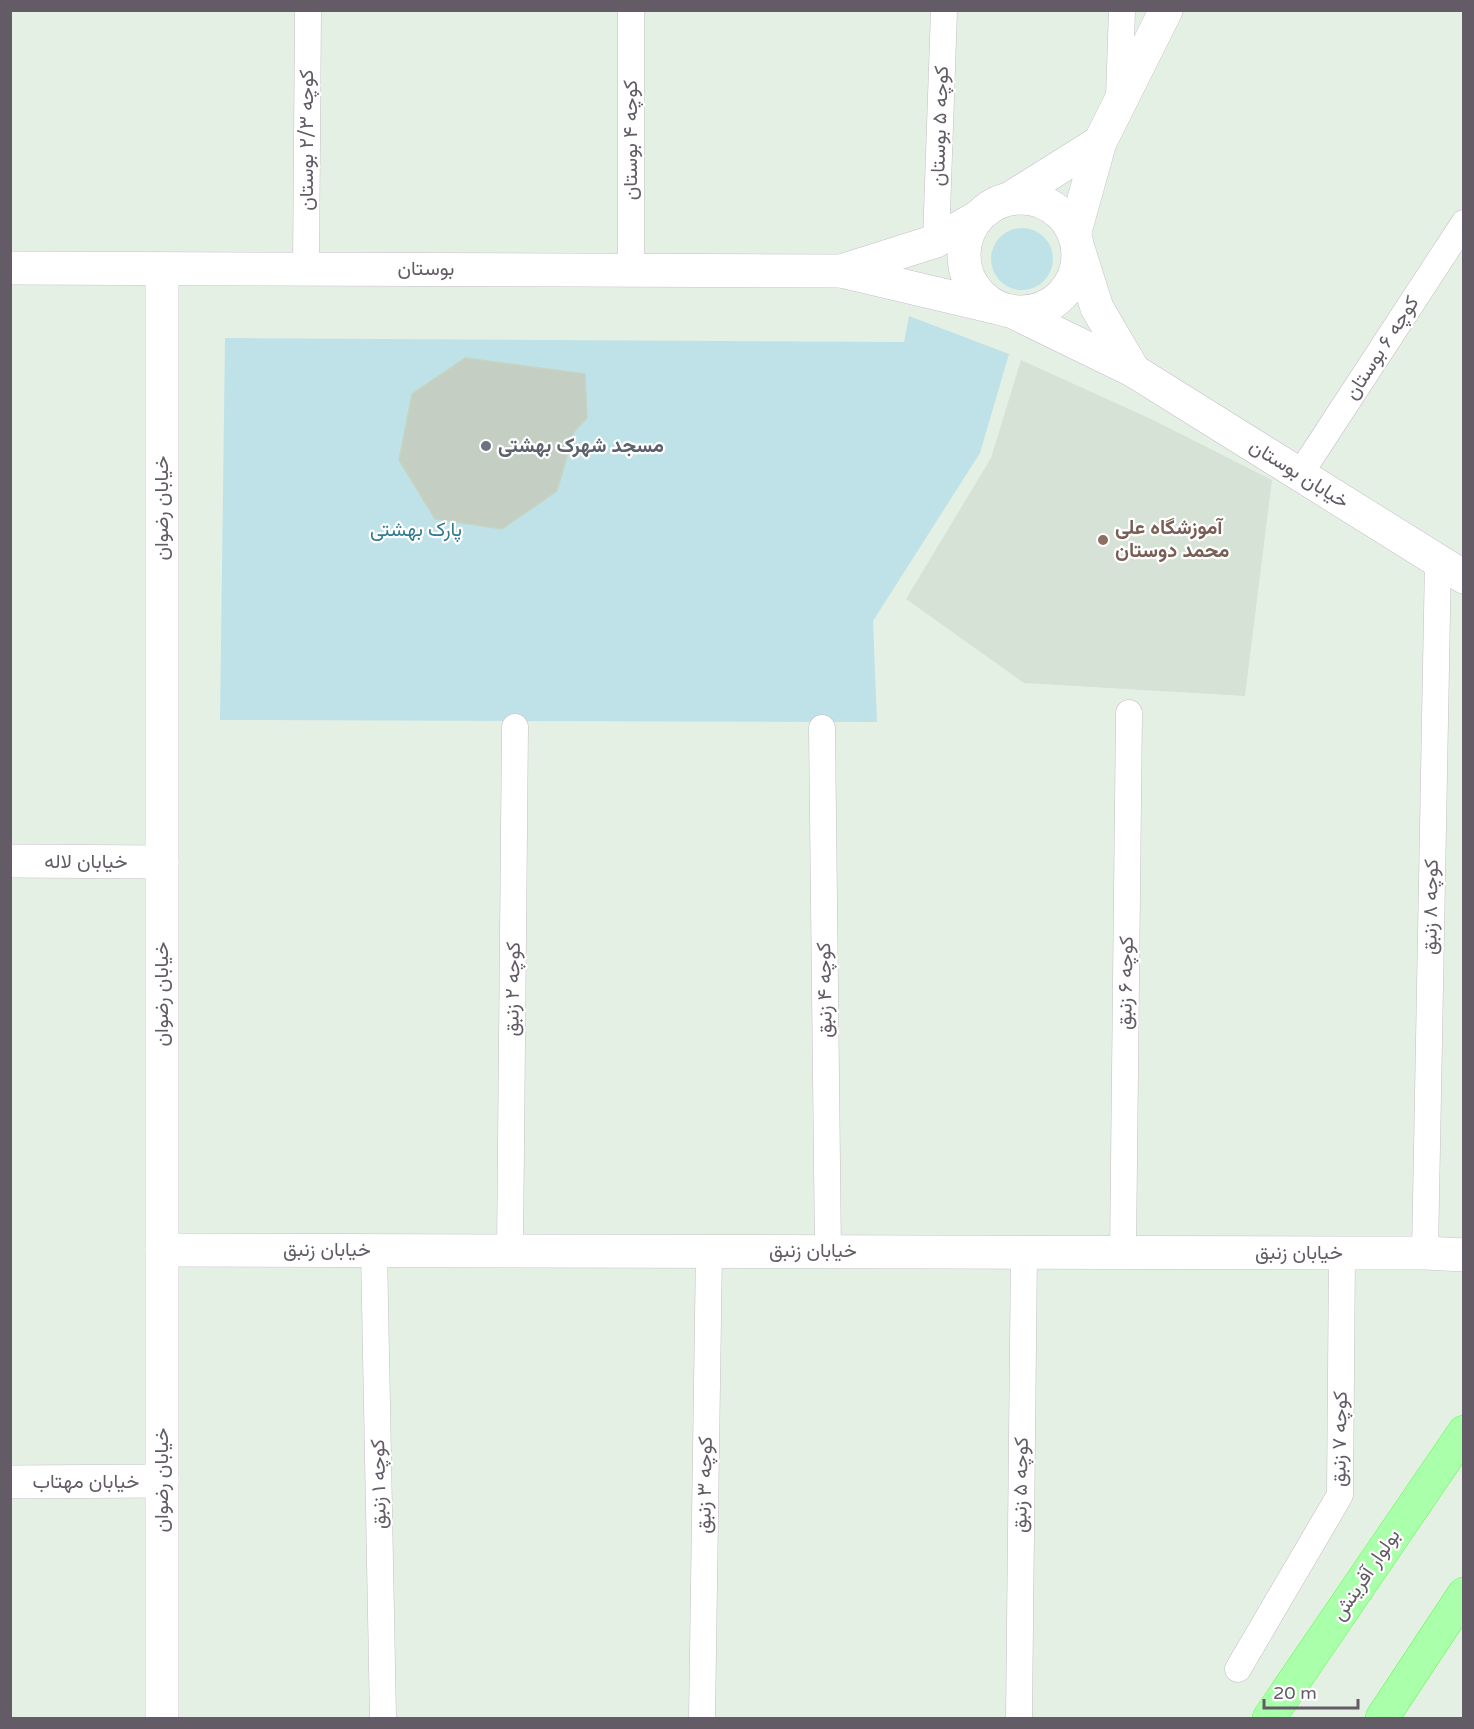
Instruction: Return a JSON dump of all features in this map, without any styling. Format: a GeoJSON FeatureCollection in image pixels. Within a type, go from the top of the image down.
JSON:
{"type":"FeatureCollection","features":[{"type":"Feature","properties":{"kind":"main road","name":"بولوار آفرینش"},"geometry":{"type":"LineString","coordinates":[[1269,1719],[1464,1432]]}},
{"type":"Feature","properties":{"kind":"main road"},"geometry":{"type":"LineString","coordinates":[[1382,1719],[1464,1594]]}},
{"type":"Feature","properties":{"kind":"street","name":"کوچه ۲/۳ بوستان"},"geometry":{"type":"LineString","coordinates":[[306,269],[308,10]]}},
{"type":"Feature","properties":{"kind":"street","name":"کوچه ۴ بوستان"},"geometry":{"type":"LineString","coordinates":[[631,10],[631,270]]}},
{"type":"Feature","properties":{"kind":"street","name":"کوچه ۵ بوستان"},"geometry":{"type":"LineString","coordinates":[[936,241],[944,10]]}},
{"type":"Feature","properties":{"kind":"street"},"geometry":{"type":"LineString","coordinates":[[1119,106],[1122,10]]}},
{"type":"Feature","properties":{"kind":"street"},"geometry":{"type":"LineString","coordinates":[[841,271],[1006,310],[1032,312],[1049,305],[1063,294],[1073,279],[1078,262],[1075,240],[1101,142],[1159,25],[1186,10]]}},
{"type":"Feature","properties":{"kind":"street"},"geometry":{"type":"LineString","coordinates":[[841,271],[936,241],[1101,142]]}},
{"type":"Feature","properties":{"kind":"street"},"geometry":{"type":"LineString","coordinates":[[1009,199],[1027,198],[1044,203],[1059,213],[1070,227],[1097,308],[1134,371]]}},
{"type":"Feature","properties":{"kind":"street"},"geometry":{"type":"LineString","coordinates":[[978,217],[968,232],[964,249],[965,267],[971,284],[983,298],[1006,310]]}},
{"type":"Feature","properties":{"kind":"street","name":"کوچه ۶ بوستان"},"geometry":{"type":"LineString","coordinates":[[1300,474],[1464,223]]}},
{"type":"Feature","properties":{"kind":"street","name":"بوستان"},"geometry":{"type":"LineString","coordinates":[[10,268],[841,271]]}},
{"type":"Feature","properties":{"kind":"street","name":"خیابان رضوان"},"geometry":{"type":"LineString","coordinates":[[162,269],[162,1719]]}},
{"type":"Feature","properties":{"kind":"street","name":"خیابان بوستان"},"geometry":{"type":"LineString","coordinates":[[1006,310],[1134,371],[1451,569]]}},
{"type":"Feature","properties":{"kind":"street","name":"کوچه ۸ زنبق"},"geometry":{"type":"LineString","coordinates":[[1425,1253],[1451,569]]}},
{"type":"Feature","properties":{"kind":"street","name":"کوچه ۶ زنبق"},"geometry":{"type":"LineString","coordinates":[[1123,1252],[1129,713]]}},
{"type":"Feature","properties":{"kind":"street","name":"کوچه ۲ زنبق"},"geometry":{"type":"LineString","coordinates":[[510,1251],[515,727]]}},
{"type":"Feature","properties":{"kind":"street","name":"کوچه ۴ زنبق"},"geometry":{"type":"LineString","coordinates":[[822,728],[828,1251]]}},
{"type":"Feature","properties":{"kind":"street","name":"خیابان لاله"},"geometry":{"type":"LineString","coordinates":[[10,861],[162,862]]}},
{"type":"Feature","properties":{"kind":"street","name":"خیابان زنبق"},"geometry":{"type":"LineString","coordinates":[[162,1250],[1425,1253],[1464,1255]]}},
{"type":"Feature","properties":{"kind":"street","name":"کوچه ۱ زنبق"},"geometry":{"type":"LineString","coordinates":[[374,1250],[383,1719]]}},
{"type":"Feature","properties":{"kind":"street","name":"کوچه ۳ زنبق"},"geometry":{"type":"LineString","coordinates":[[702,1719],[709,1251]]}},
{"type":"Feature","properties":{"kind":"street","name":"کوچه ۵ زنبق"},"geometry":{"type":"LineString","coordinates":[[1019,1719],[1024,1252]]}},
{"type":"Feature","properties":{"kind":"street","name":"کوچه ۷ زنبق"},"geometry":{"type":"LineString","coordinates":[[1238,1669],[1340,1495],[1341,1253]]}},
{"type":"Feature","properties":{"kind":"street","name":"خیابان مهتاب"},"geometry":{"type":"LineString","coordinates":[[10,1482],[162,1481]]}},
{"type":"Feature","properties":{"kind":"shaded area","name":"آموزشگاه علی محمد دوستان"},"geometry":{"type":"Polygon","coordinates":[[[1021,360],[1151,419],[1272,480],[1245,696],[1024,683],[906,599],[991,458],[1021,360]]]}},
{"type":"Feature","properties":{"kind":"green space"},"geometry":{"type":"Polygon","coordinates":[[[1022,228],[1034,230],[1044,237],[1051,247],[1053,259],[1051,271],[1044,281],[1034,288],[1022,290],[1010,288],[1000,281],[993,271],[991,259],[993,247],[1000,237],[1010,230],[1022,228]]]}},
{"type":"Feature","properties":{"kind":"green space","name":"پارک بهشتی"},"geometry":{"type":"Polygon","coordinates":[[[909,316],[1009,354],[980,453],[873,621],[877,722],[220,720],[225,338],[904,342],[909,316]]]}},
{"type":"Feature","properties":{"kind":"building","name":"مسجد شهرک بهشتی"},"geometry":{"type":"Polygon","coordinates":[[[465,358],[585,374],[587,418],[574,432],[557,491],[502,529],[435,519],[399,460],[412,394],[465,358]]]}},
{"type":"Feature","properties":{"kind":"place","name":"مسجد شهرک بهشتی"},"geometry":{"type":"Point","coordinates":[486,446]}},
{"type":"Feature","properties":{"kind":"place","name":"آموزشگاه علی محمد دوستان"},"geometry":{"type":"Point","coordinates":[1103,540]}}]}
